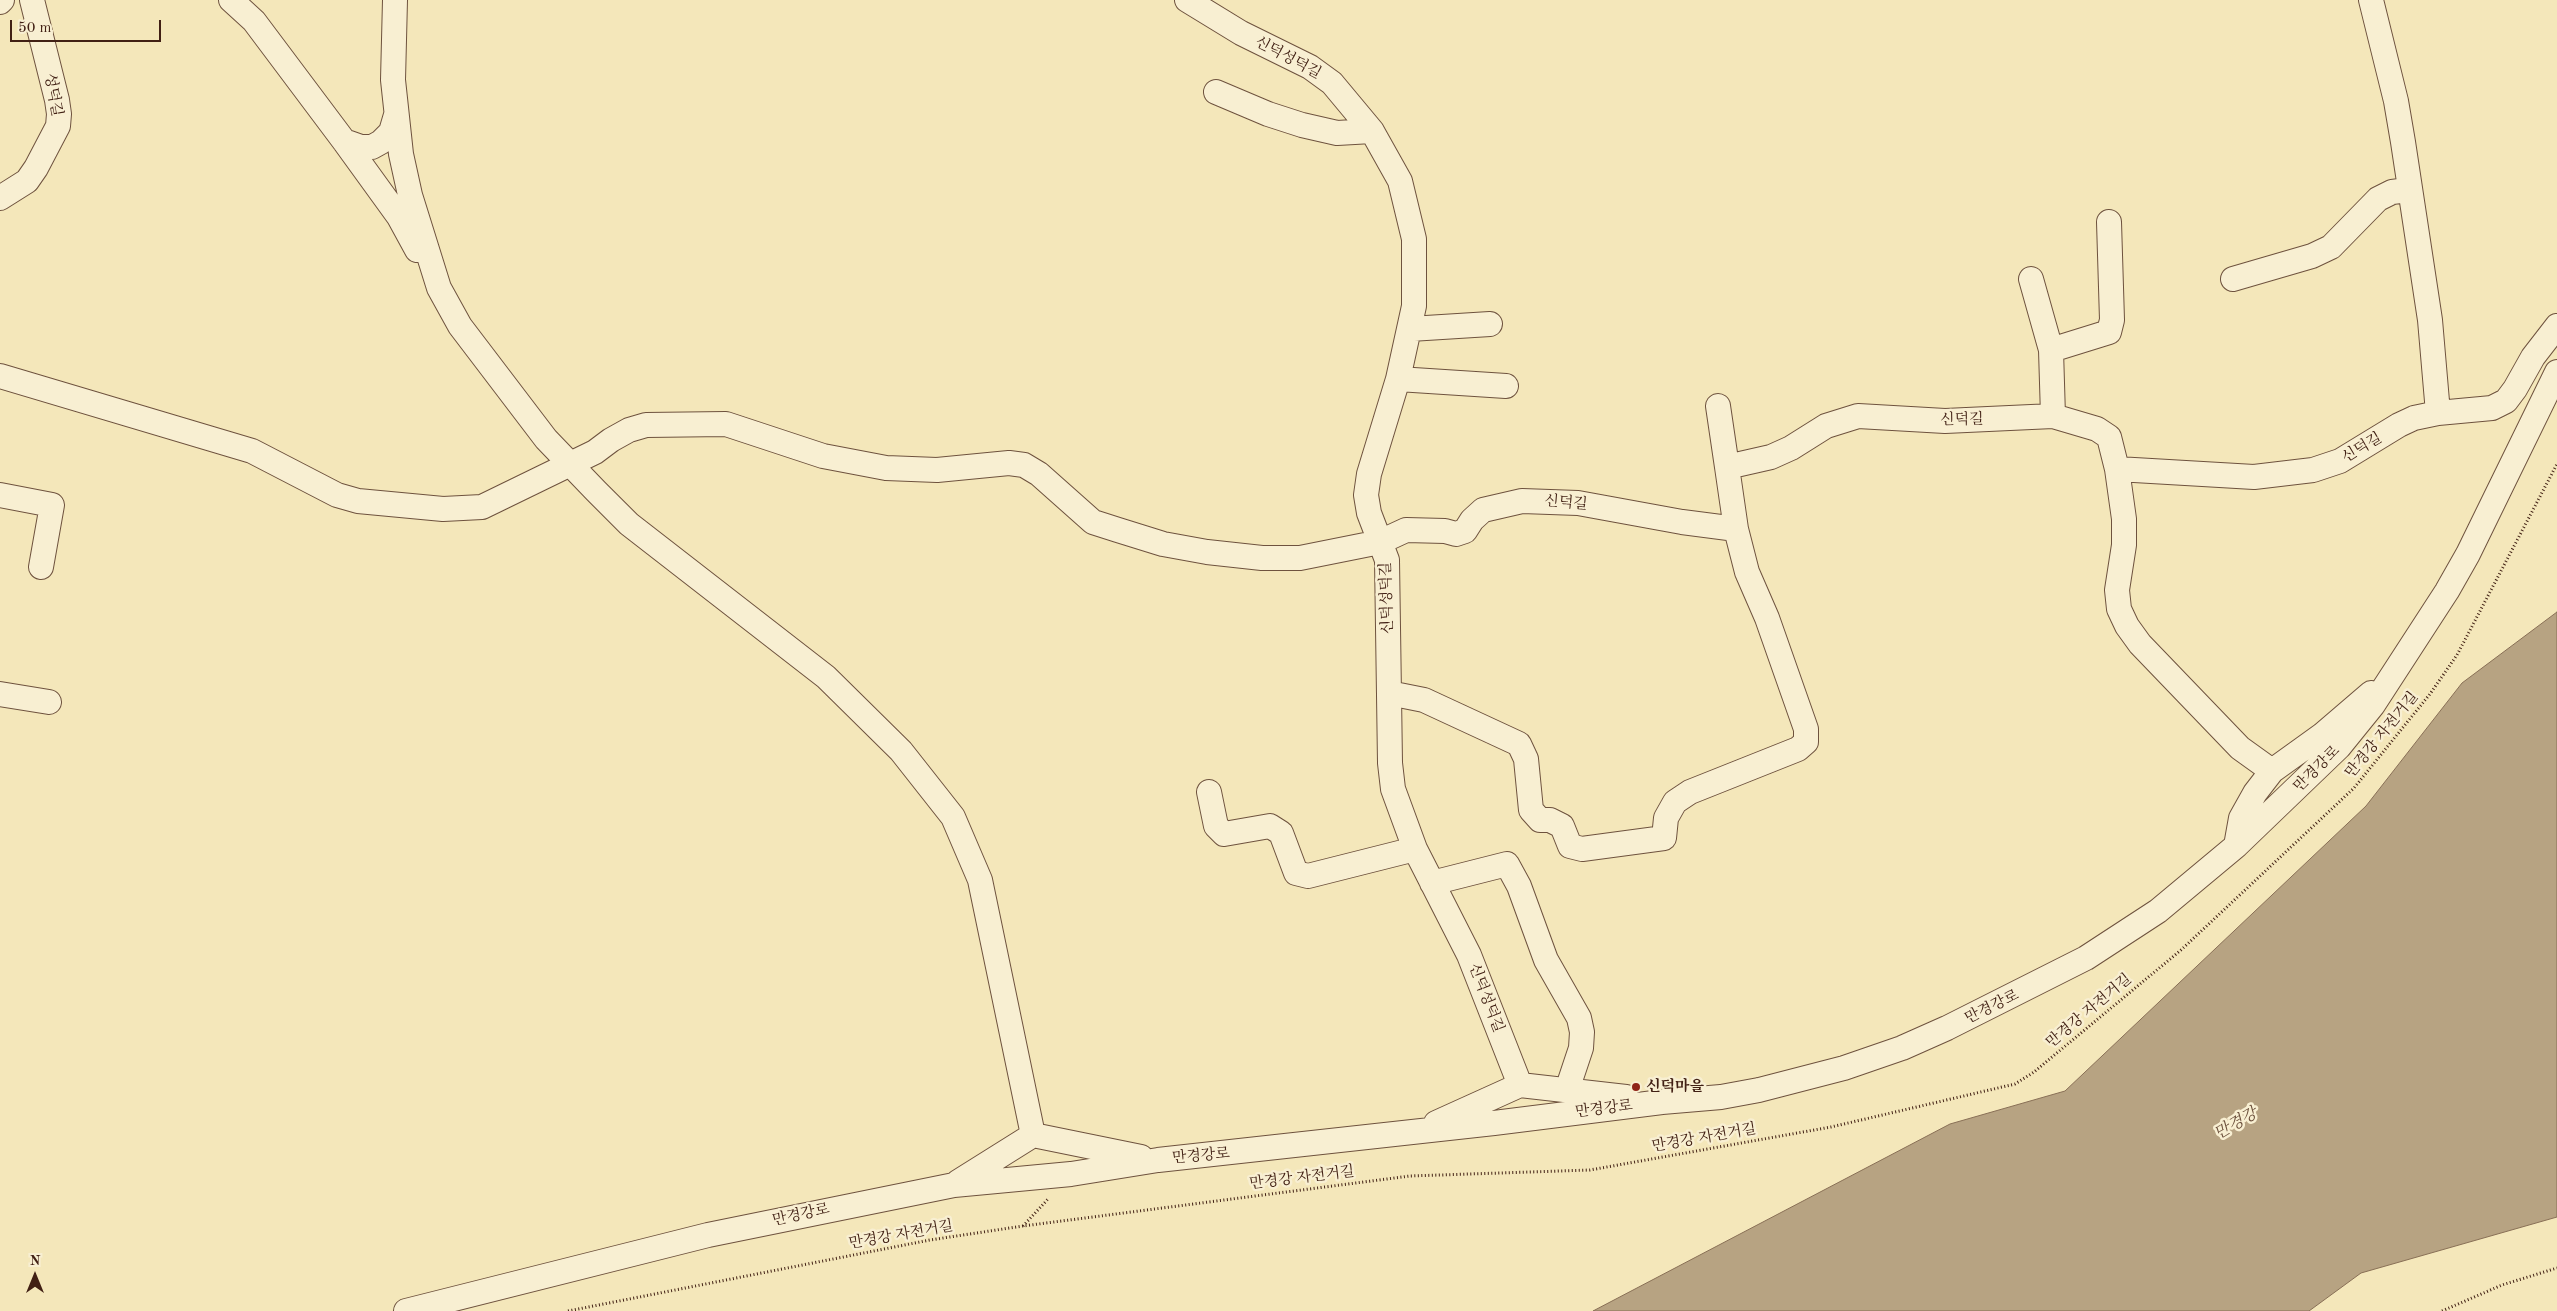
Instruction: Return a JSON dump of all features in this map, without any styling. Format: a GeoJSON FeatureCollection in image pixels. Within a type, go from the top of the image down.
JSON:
{"type":"FeatureCollection","features":[{"type":"Feature","properties":{"kind":"street","name":"성덕길"},"geometry":{"type":"LineString","coordinates":[[0,198],[27,181],[58,126],[60,114],[32,0]]}},
{"type":"Feature","properties":{"kind":"street"},"geometry":{"type":"LineString","coordinates":[[232,0],[254,21],[344,141],[399,218],[460,326],[546,439],[629,524],[826,677],[901,752],[953,817],[980,880],[1033,1135]]}},
{"type":"Feature","properties":{"kind":"street"},"geometry":{"type":"LineString","coordinates":[[395,0],[393,80],[400,154],[410,195],[440,288]]}},
{"type":"Feature","properties":{"kind":"street","name":"신덕성덕길"},"geometry":{"type":"LineString","coordinates":[[1187,0],[1241,33],[1310,67],[1332,83],[1372,131],[1400,181],[1414,239],[1414,306],[1398,379],[1369,474],[1366,495],[1369,513],[1387,560],[1392,789],[1415,850],[1469,954],[1520,1085]]}},
{"type":"Feature","properties":{"kind":"street"},"geometry":{"type":"LineString","coordinates":[[2370,0],[2396,101],[2408,190],[2430,320],[2438,412]]}},
{"type":"Feature","properties":{"kind":"street"},"geometry":{"type":"LineString","coordinates":[[1216,92],[1302,126],[1337,133],[1372,131]]}},
{"type":"Feature","properties":{"kind":"street"},"geometry":{"type":"LineString","coordinates":[[344,141],[361,146],[372,146],[381,142],[391,132],[396,115]]}},
{"type":"Feature","properties":{"kind":"street"},"geometry":{"type":"LineString","coordinates":[[2233,279],[2312,256],[2331,247],[2378,199],[2392,192],[2408,190]]}},
{"type":"Feature","properties":{"kind":"street"},"geometry":{"type":"LineString","coordinates":[[2051,350],[2109,332],[2112,320],[2109,222]]}},
{"type":"Feature","properties":{"kind":"street"},"geometry":{"type":"LineString","coordinates":[[2031,279],[2051,350],[2053,416]]}},
{"type":"Feature","properties":{"kind":"street"},"geometry":{"type":"LineString","coordinates":[[1410,329],[1490,324]]}},
{"type":"Feature","properties":{"kind":"street","name":"신덕길"},"geometry":{"type":"LineString","coordinates":[[1727,467],[1771,457],[1791,448],[1826,426],[1858,416],[1945,421],[2053,416],[2097,429],[2109,437],[2117,469],[2254,477],[2313,470],[2340,461],[2399,425],[2438,412],[2492,408],[2506,401],[2534,357],[2557,326]]}},
{"type":"Feature","properties":{"kind":"street","name":"만경강로"},"geometry":{"type":"LineString","coordinates":[[406,1311],[708,1235],[954,1185],[1071,1174],[1158,1160],[1720,1097],[1801,1080],[1902,1048],[2045,981],[2126,934],[2196,882],[2339,748],[2368,712],[2397,670],[2468,554],[2557,372]]}},
{"type":"Feature","properties":{"kind":"street","name":"신덕길"},"geometry":{"type":"LineString","coordinates":[[0,376],[252,451],[337,496],[358,501],[443,509],[482,506],[595,452],[629,430],[646,425],[726,424],[824,456],[886,468],[937,470],[1008,463],[1024,465],[1039,474],[1093,522],[1163,544],[1207,552],[1262,558],[1300,558],[1380,542],[1406,530],[1445,531],[1456,534],[1465,531],[1472,520],[1484,510],[1522,501],[1578,502],[1682,522],[1736,529]]}},
{"type":"Feature","properties":{"kind":"street"},"geometry":{"type":"LineString","coordinates":[[1398,379],[1506,386]]}},
{"type":"Feature","properties":{"kind":"street"},"geometry":{"type":"LineString","coordinates":[[1389,693],[1424,700],[1519,744],[1526,759],[1531,810],[1540,820],[1550,820],[1562,826],[1570,846],[1582,849],[1664,838],[1666,818],[1675,802],[1682,797],[1798,749],[1806,742],[1806,729],[1767,618],[1747,572],[1736,529],[1718,406]]}},
{"type":"Feature","properties":{"kind":"street"},"geometry":{"type":"LineString","coordinates":[[2117,469],[2124,519],[2124,545],[2117,590],[2119,609],[2127,626],[2140,644],[2240,748],[2272,771]]}},
{"type":"Feature","properties":{"kind":"street"},"geometry":{"type":"LineString","coordinates":[[0,495],[52,505],[41,567]]}},
{"type":"Feature","properties":{"kind":"street"},"geometry":{"type":"LineString","coordinates":[[2236,846],[2241,818],[2255,793],[2272,771],[2322,735],[2397,670]]}},
{"type":"Feature","properties":{"kind":"street"},"geometry":{"type":"LineString","coordinates":[[0,694],[49,702]]}},
{"type":"Feature","properties":{"kind":"street"},"geometry":{"type":"LineString","coordinates":[[1209,792],[1216,826],[1224,834],[1270,826],[1281,833],[1296,873],[1308,876],[1415,850]]}},
{"type":"Feature","properties":{"kind":"street"},"geometry":{"type":"LineString","coordinates":[[1432,883],[1507,864],[1519,886],[1546,960],[1579,1018],[1582,1032],[1582,1048],[1567,1090]]}},
{"type":"Feature","properties":{"kind":"street"},"geometry":{"type":"LineString","coordinates":[[1418,1131],[1520,1085],[1662,1102]]}},
{"type":"Feature","properties":{"kind":"street"},"geometry":{"type":"LineString","coordinates":[[954,1185],[1033,1135],[1158,1160]]}},
{"type":"Feature","properties":{"kind":"path","name":"만경강 자전거길"},"geometry":{"type":"LineString","coordinates":[[568,1311],[891,1247],[1023,1226],[1410,1176],[1590,1170],[1831,1126],[2015,1084],[2034,1072],[2181,950],[2354,788],[2413,716],[2457,655],[2557,464]]}},
{"type":"Feature","properties":{"kind":"path"},"geometry":{"type":"LineString","coordinates":[[2442,1311],[2502,1286],[2557,1268]]}},
{"type":"Feature","properties":{"kind":"water","name":"만경강"},"geometry":{"type":"Polygon","coordinates":[[[2557,612],[2557,1217],[2361,1273],[2309,1311],[1593,1311],[1950,1124],[2065,1091],[2366,806],[2462,683],[2557,612]]]}},
{"type":"Feature","properties":{"kind":"place","name":"신덕마을"},"geometry":{"type":"Point","coordinates":[1636,1087]}}]}
